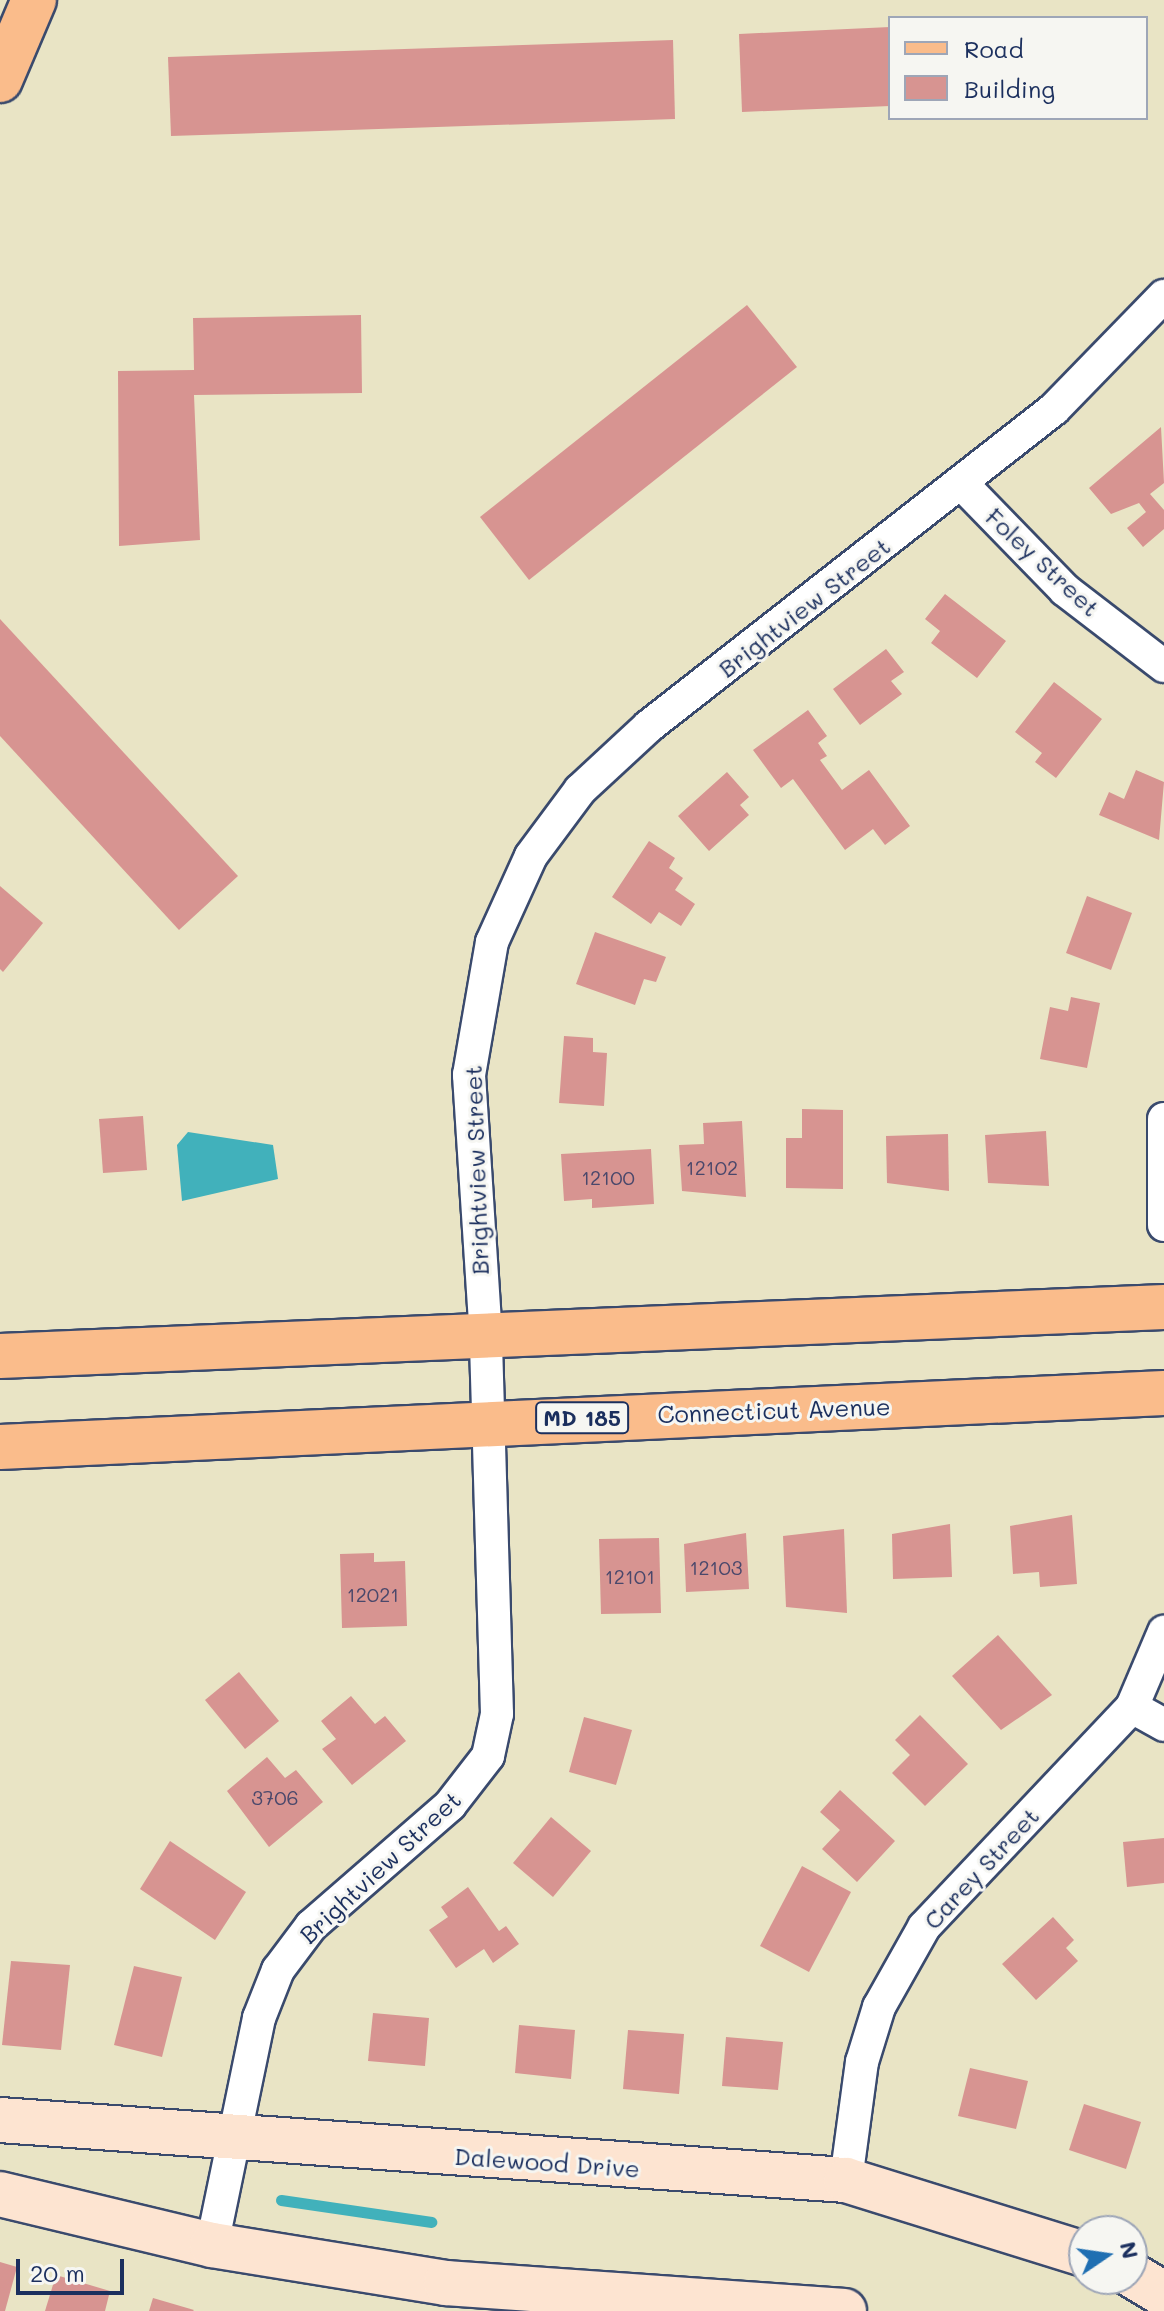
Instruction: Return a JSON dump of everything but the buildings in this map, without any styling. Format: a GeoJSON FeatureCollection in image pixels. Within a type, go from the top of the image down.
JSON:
{"type":"FeatureCollection","features":[{"type":"Feature","properties":{"kind":"main road"},"geometry":{"type":"LineString","coordinates":[[0,80],[34,0]]}},
{"type":"Feature","properties":{"kind":"main road"},"geometry":{"type":"LineString","coordinates":[[0,1356],[486,1338],[1164,1307]]}},
{"type":"Feature","properties":{"kind":"main road","name":"Connecticut Avenue"},"geometry":{"type":"LineString","coordinates":[[0,1447],[1164,1393]]}},
{"type":"Feature","properties":{"kind":"street","name":"Brightview Street"},"geometry":{"type":"LineString","coordinates":[[212,2245],[259,2018],[278,1970],[311,1926],[450,1805],[488,1756],[497,1714],[486,1338],[469,1075],[492,942],[531,856],[580,790],[649,726],[963,485],[1054,409],[1164,296]]}},
{"type":"Feature","properties":{"kind":"street","name":"Foley Street"},"geometry":{"type":"LineString","coordinates":[[963,485],[1065,590],[1164,666]]}},
{"type":"Feature","properties":{"kind":"street"},"geometry":{"type":"LineString","coordinates":[[1164,1119],[1164,1225]]}},
{"type":"Feature","properties":{"kind":"street","name":"Carey Street"},"geometry":{"type":"LineString","coordinates":[[846,2180],[862,2062],[879,2007],[924,1927],[1132,1707],[1164,1632]]}},
{"type":"Feature","properties":{"kind":"street"},"geometry":{"type":"LineString","coordinates":[[1132,1707],[1164,1725]]}},
{"type":"Feature","properties":{"kind":"street","name":"Dalewood Drive"},"geometry":{"type":"LineString","coordinates":[[0,2120],[846,2180],[1068,2249]]}},
{"type":"Feature","properties":{"kind":"street"},"geometry":{"type":"LineString","coordinates":[[0,2194],[212,2245],[446,2283],[844,2311]]}},
{"type":"Feature","properties":{"kind":"water"},"geometry":{"type":"Polygon","coordinates":[[[188,1132],[273,1145],[278,1179],[182,1201],[177,1145],[188,1132]]]}},
{"type":"Feature","properties":{"kind":"waterway"},"geometry":{"type":"LineString","coordinates":[[281,2200],[431,2222]]}}]}
